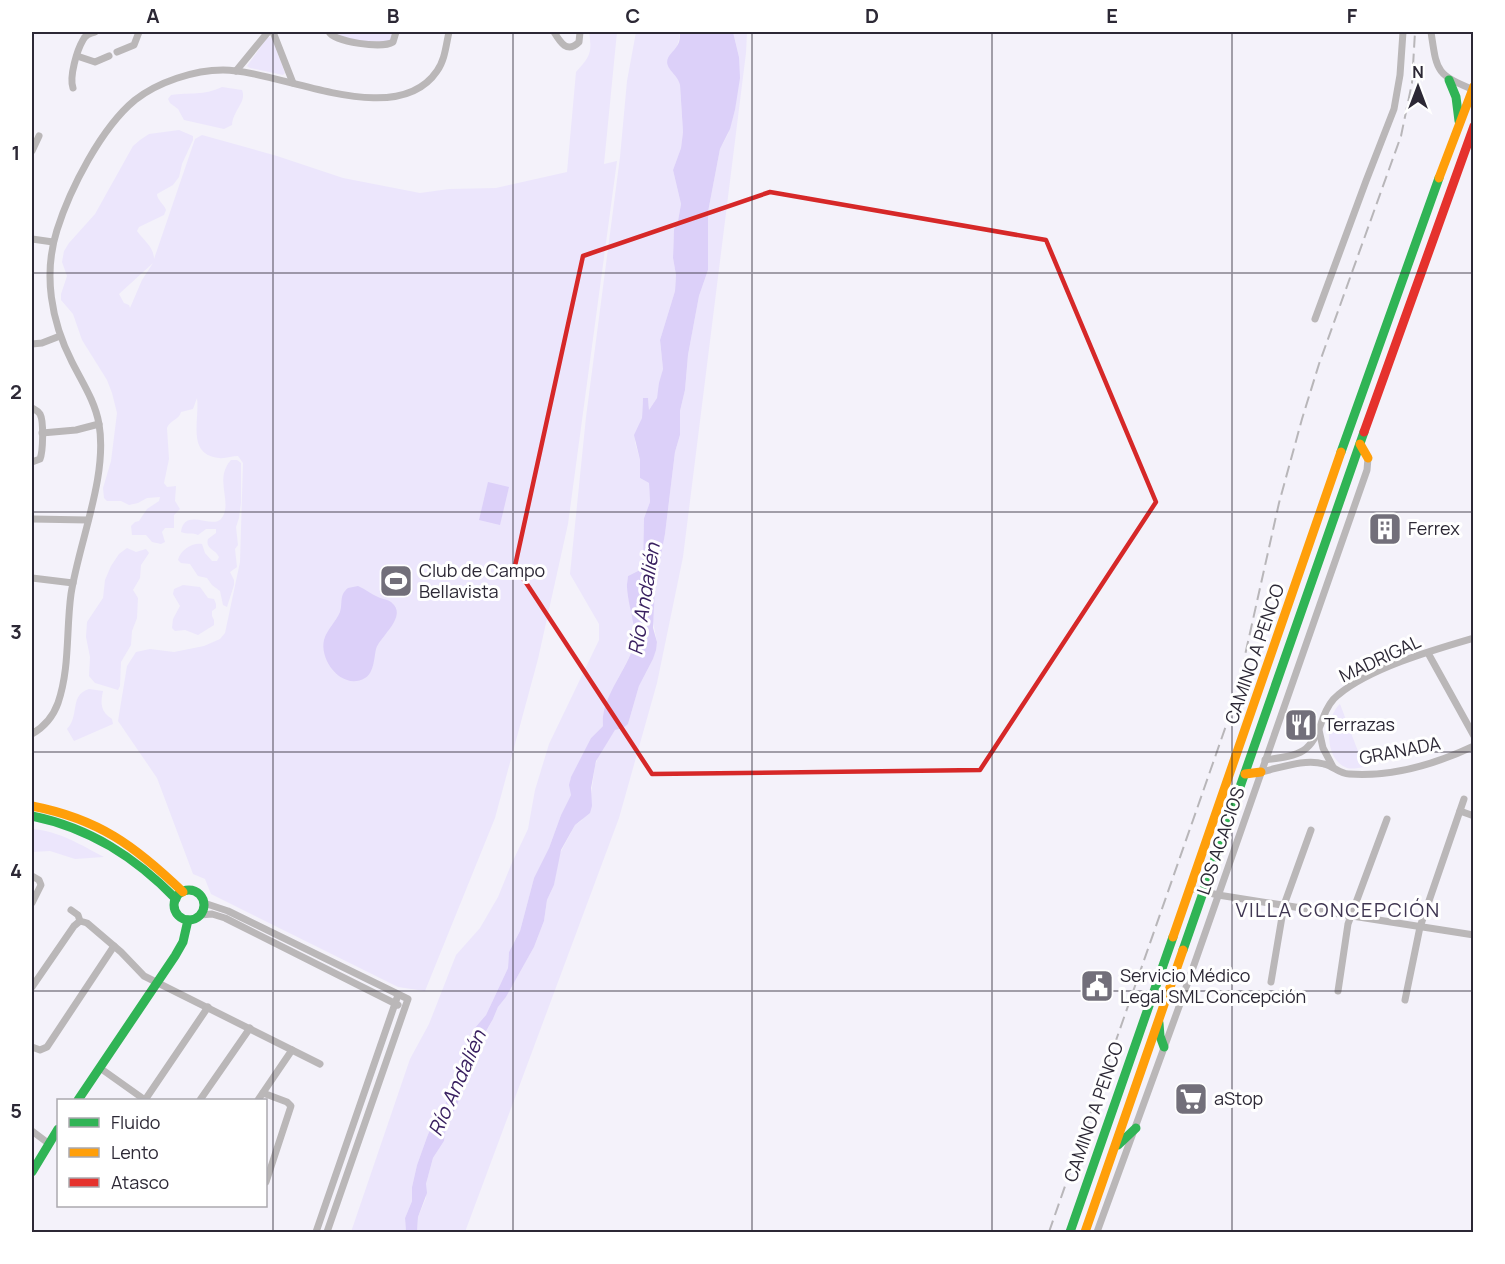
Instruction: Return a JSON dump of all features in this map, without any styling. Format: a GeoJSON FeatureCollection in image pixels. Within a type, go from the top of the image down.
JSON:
{"type":"FeatureCollection","features":[{"type":"Feature","properties":{"kind":"main road"},"geometry":{"type":"LineString","coordinates":[[1449,80],[1456,97],[1460,122]]}},
{"type":"Feature","properties":{"kind":"main road","name":"CAMINO A PENCO"},"geometry":{"type":"LineString","coordinates":[[1070,1233],[1473,89]]}},
{"type":"Feature","properties":{"kind":"main road","name":"CAMINO A PENCO"},"geometry":{"type":"LineString","coordinates":[[1085,1233],[1473,126]]}},
{"type":"Feature","properties":{"kind":"main road"},"geometry":{"type":"LineString","coordinates":[[1360,444],[1368,458]]}},
{"type":"Feature","properties":{"kind":"main road"},"geometry":{"type":"LineString","coordinates":[[1245,774],[1261,772]]}},
{"type":"Feature","properties":{"kind":"main road"},"geometry":{"type":"LineString","coordinates":[[32,806],[80,818],[117,835],[145,856],[180,896]]}},
{"type":"Feature","properties":{"kind":"main road"},"geometry":{"type":"LineString","coordinates":[[32,816],[75,827],[105,841],[180,896]]}},
{"type":"Feature","properties":{"kind":"main road"},"geometry":{"type":"LineString","coordinates":[[190,891],[202,898],[204,903],[200,915],[188,920],[177,913],[175,906],[180,896],[190,891]]}},
{"type":"Feature","properties":{"kind":"main road"},"geometry":{"type":"LineString","coordinates":[[79,1099],[181,946],[188,920]]}},
{"type":"Feature","properties":{"kind":"main road"},"geometry":{"type":"LineString","coordinates":[[1160,1019],[1159,1030],[1164,1047]]}},
{"type":"Feature","properties":{"kind":"main road"},"geometry":{"type":"LineString","coordinates":[[1113,1151],[1136,1128]]}},
{"type":"Feature","properties":{"kind":"main road"},"geometry":{"type":"LineString","coordinates":[[32,1172],[57,1130]]}},
{"type":"Feature","properties":{"kind":"street"},"geometry":{"type":"LineString","coordinates":[[73,88],[71,75],[83,39],[95,32]]}},
{"type":"Feature","properties":{"kind":"street"},"geometry":{"type":"LineString","coordinates":[[117,52],[134,45],[140,32],[148,32]]}},
{"type":"Feature","properties":{"kind":"street"},"geometry":{"type":"LineString","coordinates":[[236,71],[267,32]]}},
{"type":"Feature","properties":{"kind":"street"},"geometry":{"type":"LineString","coordinates":[[273,32],[293,83]]}},
{"type":"Feature","properties":{"kind":"street"},"geometry":{"type":"LineString","coordinates":[[329,32],[335,38],[387,45],[393,42],[396,32]]}},
{"type":"Feature","properties":{"kind":"street"},"geometry":{"type":"LineString","coordinates":[[32,734],[50,718],[57,708],[62,692],[73,583],[98,468],[99,424],[89,394],[60,336],[51,300],[51,260],[54,243],[66,206],[86,165],[104,137],[131,104],[149,91],[185,76],[213,70],[236,71],[347,95],[386,98],[405,95],[424,85],[438,70],[444,57],[449,32]]}},
{"type":"Feature","properties":{"kind":"street"},"geometry":{"type":"LineString","coordinates":[[554,32],[561,44],[569,47],[579,42],[580,32]]}},
{"type":"Feature","properties":{"kind":"street"},"geometry":{"type":"LineString","coordinates":[[1315,319],[1394,109],[1400,75],[1403,32]]}},
{"type":"Feature","properties":{"kind":"street"},"geometry":{"type":"LineString","coordinates":[[1431,32],[1437,66],[1449,80],[1473,89]]}},
{"type":"Feature","properties":{"kind":"street"},"geometry":{"type":"LineString","coordinates":[[77,56],[95,62],[109,56]]}},
{"type":"Feature","properties":{"kind":"street"},"geometry":{"type":"LineString","coordinates":[[32,151],[39,136]]}},
{"type":"Feature","properties":{"kind":"street"},"geometry":{"type":"LineString","coordinates":[[32,239],[54,243]]}},
{"type":"Feature","properties":{"kind":"street"},"geometry":{"type":"LineString","coordinates":[[32,344],[60,336]]}},
{"type":"Feature","properties":{"kind":"street"},"geometry":{"type":"LineString","coordinates":[[32,408],[40,415],[42,433],[42,455],[38,461],[32,462]]}},
{"type":"Feature","properties":{"kind":"street"},"geometry":{"type":"LineString","coordinates":[[42,433],[76,430],[99,424]]}},
{"type":"Feature","properties":{"kind":"street","name":"LOS ACACIOS"},"geometry":{"type":"LineString","coordinates":[[1097,1233],[1367,470],[1368,458]]}},
{"type":"Feature","properties":{"kind":"street"},"geometry":{"type":"LineString","coordinates":[[32,519],[88,520]]}},
{"type":"Feature","properties":{"kind":"street"},"geometry":{"type":"LineString","coordinates":[[32,578],[73,583]]}},
{"type":"Feature","properties":{"kind":"street","name":"MADRIGAL"},"geometry":{"type":"LineString","coordinates":[[1265,760],[1292,756],[1302,752],[1313,743],[1330,704],[1339,694],[1385,669],[1473,638]]}},
{"type":"Feature","properties":{"kind":"street"},"geometry":{"type":"LineString","coordinates":[[1428,653],[1473,736]]}},
{"type":"Feature","properties":{"kind":"street"},"geometry":{"type":"LineString","coordinates":[[1319,730],[1323,748],[1334,768]]}},
{"type":"Feature","properties":{"kind":"street","name":"GRANADA"},"geometry":{"type":"LineString","coordinates":[[1261,772],[1309,763],[1324,764],[1348,774],[1385,771],[1431,763],[1473,746]]}},
{"type":"Feature","properties":{"kind":"street"},"geometry":{"type":"LineString","coordinates":[[1405,1000],[1420,927],[1464,799]]}},
{"type":"Feature","properties":{"kind":"street"},"geometry":{"type":"LineString","coordinates":[[1460,811],[1473,816]]}},
{"type":"Feature","properties":{"kind":"street"},"geometry":{"type":"LineString","coordinates":[[1338,991],[1351,916],[1387,819]]}},
{"type":"Feature","properties":{"kind":"street"},"geometry":{"type":"LineString","coordinates":[[1270,982],[1284,905],[1311,830]]}},
{"type":"Feature","properties":{"kind":"street"},"geometry":{"type":"LineString","coordinates":[[32,876],[39,880],[41,885],[32,903]]}},
{"type":"Feature","properties":{"kind":"street"},"geometry":{"type":"LineString","coordinates":[[1190,888],[1218,895],[1473,935]]}},
{"type":"Feature","properties":{"kind":"street"},"geometry":{"type":"LineString","coordinates":[[204,903],[228,911],[408,999],[327,1233]]}},
{"type":"Feature","properties":{"kind":"street"},"geometry":{"type":"LineString","coordinates":[[70,910],[78,915],[80,921]]}},
{"type":"Feature","properties":{"kind":"street"},"geometry":{"type":"LineString","coordinates":[[200,915],[212,914],[225,918],[405,1008]]}},
{"type":"Feature","properties":{"kind":"street"},"geometry":{"type":"LineString","coordinates":[[80,921],[87,923],[139,972],[157,983],[320,1064]]}},
{"type":"Feature","properties":{"kind":"street"},"geometry":{"type":"LineString","coordinates":[[32,987],[74,926],[80,921]]}},
{"type":"Feature","properties":{"kind":"street"},"geometry":{"type":"LineString","coordinates":[[32,1047],[40,1050],[47,1047],[114,946]]}},
{"type":"Feature","properties":{"kind":"street"},"geometry":{"type":"LineString","coordinates":[[315,1233],[398,995]]}},
{"type":"Feature","properties":{"kind":"street"},"geometry":{"type":"LineString","coordinates":[[146,1099],[208,1007]]}},
{"type":"Feature","properties":{"kind":"street"},"geometry":{"type":"LineString","coordinates":[[201,1099],[250,1028]]}},
{"type":"Feature","properties":{"kind":"street"},"geometry":{"type":"LineString","coordinates":[[259,1099],[292,1050]]}},
{"type":"Feature","properties":{"kind":"street"},"geometry":{"type":"LineString","coordinates":[[100,1068],[144,1099]]}},
{"type":"Feature","properties":{"kind":"street"},"geometry":{"type":"LineString","coordinates":[[263,1093],[287,1102],[291,1107],[267,1179]]}},
{"type":"Feature","properties":{"kind":"street"},"geometry":{"type":"LineString","coordinates":[[32,1131],[48,1143]]}},
{"type":"Feature","properties":{"kind":"highlighted area"},"geometry":{"type":"Polygon","coordinates":[[[770,192],[1046,240],[1156,502],[980,770],[652,774],[515,566],[583,256],[770,192]]]}},
{"type":"Feature","properties":{"kind":"shaded area"},"geometry":{"type":"Polygon","coordinates":[[[333,32],[393,32],[388,42],[360,41],[336,36],[333,32]]]}},
{"type":"Feature","properties":{"kind":"shaded area","name":"Club de Campo Bellavista"},"geometry":{"type":"Polygon","coordinates":[[[589,32],[617,32],[604,164],[617,161],[568,524],[538,659],[495,818],[425,991],[398,987],[211,894],[205,879],[193,874],[157,778],[118,721],[127,666],[136,652],[150,649],[174,652],[204,646],[220,639],[225,633],[240,562],[243,463],[238,456],[219,458],[202,450],[197,435],[197,398],[193,409],[181,412],[167,428],[169,459],[164,483],[167,487],[176,486],[175,501],[180,509],[174,515],[174,528],[165,528],[162,532],[165,542],[161,544],[152,542],[146,535],[132,535],[131,526],[139,521],[147,509],[159,501],[160,497],[147,498],[129,505],[121,501],[107,501],[104,498],[103,488],[111,461],[117,413],[107,380],[82,340],[73,314],[61,300],[67,276],[62,262],[64,251],[95,214],[133,146],[149,134],[179,130],[193,136],[179,177],[173,185],[157,194],[166,210],[164,215],[139,227],[137,231],[150,248],[154,259],[195,139],[202,135],[343,178],[420,193],[449,189],[496,188],[567,172],[576,72],[589,54],[589,32]],[[153,263],[119,294],[130,308],[142,280],[153,263]]]}},
{"type":"Feature","properties":{"kind":"shaded area"},"geometry":{"type":"Polygon","coordinates":[[[636,32],[680,32],[669,68],[678,78],[680,85],[683,132],[681,148],[673,170],[681,204],[674,229],[675,291],[660,340],[663,369],[657,398],[649,410],[648,398],[643,398],[642,418],[635,442],[640,460],[640,478],[649,483],[650,502],[644,518],[643,562],[638,571],[628,576],[627,584],[635,631],[634,644],[606,705],[603,726],[591,738],[570,780],[571,795],[534,878],[520,931],[509,952],[508,968],[486,1015],[473,1030],[459,1061],[445,1110],[432,1125],[427,1137],[417,1165],[412,1187],[412,1201],[405,1218],[406,1232],[351,1232],[410,1059],[429,1024],[456,955],[480,928],[498,897],[528,829],[535,790],[549,744],[599,640],[599,624],[570,574],[586,417],[620,157],[627,81],[636,32]]]}},
{"type":"Feature","properties":{"kind":"shaded area"},"geometry":{"type":"Polygon","coordinates":[[[733,32],[747,32],[746,53],[683,557],[657,683],[619,818],[465,1232],[417,1232],[418,1217],[426,1198],[426,1184],[433,1158],[444,1141],[446,1128],[458,1103],[470,1059],[534,947],[544,921],[547,900],[554,885],[559,855],[575,825],[582,820],[591,794],[599,754],[615,730],[628,724],[639,686],[653,659],[657,642],[653,622],[655,587],[665,534],[675,452],[680,435],[680,411],[685,390],[688,355],[699,296],[708,270],[708,212],[720,149],[728,134],[735,110],[739,57],[733,32]]]}},
{"type":"Feature","properties":{"kind":"shaded area"},"geometry":{"type":"Polygon","coordinates":[[[270,37],[285,73],[283,75],[247,66],[270,37]]]}},
{"type":"Feature","properties":{"kind":"shaded area"},"geometry":{"type":"Polygon","coordinates":[[[222,87],[242,90],[243,94],[232,125],[224,129],[184,120],[178,109],[168,99],[171,95],[203,93],[222,87]]]}},
{"type":"Feature","properties":{"kind":"shaded area"},"geometry":{"type":"Polygon","coordinates":[[[231,460],[241,463],[241,503],[236,527],[237,567],[230,572],[234,585],[227,607],[223,605],[220,591],[207,578],[198,576],[190,564],[181,563],[178,560],[184,550],[202,544],[205,553],[212,561],[217,561],[219,557],[207,542],[216,533],[216,529],[206,529],[198,535],[181,532],[187,521],[211,522],[221,519],[226,506],[224,475],[231,460]]]}},
{"type":"Feature","properties":{"kind":"shaded area"},"geometry":{"type":"Polygon","coordinates":[[[127,548],[136,552],[146,549],[149,553],[141,565],[140,578],[133,590],[138,598],[137,618],[132,631],[131,645],[121,662],[118,690],[95,683],[89,676],[90,657],[86,637],[87,622],[103,598],[105,580],[111,566],[119,554],[127,548]]]}},
{"type":"Feature","properties":{"kind":"shaded area"},"geometry":{"type":"Polygon","coordinates":[[[183,585],[200,587],[208,598],[214,599],[216,604],[216,608],[212,611],[214,625],[198,635],[185,630],[175,631],[172,628],[173,619],[180,606],[173,594],[174,589],[183,585]]]}},
{"type":"Feature","properties":{"kind":"shaded area"},"geometry":{"type":"Polygon","coordinates":[[[89,689],[103,691],[102,707],[112,719],[113,724],[74,741],[67,729],[71,724],[79,696],[89,689]]]}},
{"type":"Feature","properties":{"kind":"shaded area"},"geometry":{"type":"Polygon","coordinates":[[[1340,704],[1364,767],[1347,768],[1333,755],[1330,747],[1329,727],[1335,710],[1340,704]]]}},
{"type":"Feature","properties":{"kind":"shaded area"},"geometry":{"type":"Polygon","coordinates":[[[32,829],[61,836],[104,857],[75,859],[50,851],[32,852],[32,829]]]}},
{"type":"Feature","properties":{"kind":"water","name":"Río Andalién"},"geometry":{"type":"Polygon","coordinates":[[[680,32],[733,32],[739,57],[740,78],[730,129],[720,149],[708,212],[708,270],[699,296],[688,355],[685,390],[680,411],[680,435],[675,452],[665,534],[655,587],[653,628],[657,642],[656,650],[639,686],[628,724],[615,730],[596,761],[591,788],[590,813],[575,825],[561,850],[554,885],[547,900],[544,921],[534,947],[470,1059],[458,1103],[446,1128],[444,1141],[433,1158],[426,1184],[427,1193],[418,1217],[417,1232],[406,1232],[405,1218],[412,1201],[412,1187],[417,1165],[427,1137],[432,1125],[445,1110],[459,1061],[473,1030],[486,1015],[508,968],[509,952],[520,931],[534,878],[571,795],[569,785],[571,777],[591,738],[603,726],[606,705],[634,644],[627,584],[628,576],[638,571],[643,562],[644,518],[650,502],[649,483],[640,478],[640,460],[634,435],[642,418],[643,398],[648,398],[649,410],[657,398],[663,369],[660,340],[675,291],[674,229],[681,204],[673,170],[681,148],[683,132],[680,85],[667,61],[679,43],[680,32]]]}},
{"type":"Feature","properties":{"kind":"water"},"geometry":{"type":"Polygon","coordinates":[[[488,482],[509,487],[500,525],[479,520],[488,482]]]}},
{"type":"Feature","properties":{"kind":"water"},"geometry":{"type":"Polygon","coordinates":[[[358,586],[391,602],[397,613],[392,626],[376,649],[370,673],[357,681],[341,677],[334,672],[325,657],[323,648],[325,636],[340,612],[343,593],[348,588],[358,586]]]}},
{"type":"Feature","properties":{"kind":"railway"},"geometry":{"type":"LineString","coordinates":[[1049,1232],[1235,700],[1279,503],[1302,419],[1319,364],[1401,136],[1412,83],[1415,32]]}},
{"type":"Feature","properties":{"kind":"traffic: fast"},"geometry":{"type":"LineString","coordinates":[[1449,80],[1456,97],[1459,121]]}},
{"type":"Feature","properties":{"kind":"traffic: fast"},"geometry":{"type":"LineString","coordinates":[[1341,452],[1439,178]]}},
{"type":"Feature","properties":{"kind":"traffic: fast"},"geometry":{"type":"LineString","coordinates":[[1183,950],[1364,432]]}},
{"type":"Feature","properties":{"kind":"traffic: fast"},"geometry":{"type":"LineString","coordinates":[[32,816],[73,828],[110,846],[128,857],[176,899]]}},
{"type":"Feature","properties":{"kind":"traffic: fast"},"geometry":{"type":"LineString","coordinates":[[189,890],[199,895],[204,905],[199,915],[189,920],[179,915],[174,905],[179,895],[189,890]]}},
{"type":"Feature","properties":{"kind":"traffic: fast"},"geometry":{"type":"LineString","coordinates":[[79,1099],[175,956],[183,942],[188,920]]}},
{"type":"Feature","properties":{"kind":"traffic: fast"},"geometry":{"type":"LineString","coordinates":[[1070,1232],[1173,937]]}},
{"type":"Feature","properties":{"kind":"traffic: fast"},"geometry":{"type":"LineString","coordinates":[[1159,1023],[1164,1047]]}},
{"type":"Feature","properties":{"kind":"traffic: fast"},"geometry":{"type":"LineString","coordinates":[[1118,1145],[1136,1128]]}},
{"type":"Feature","properties":{"kind":"traffic: fast"},"geometry":{"type":"LineString","coordinates":[[32,1172],[57,1131]]}},
{"type":"Feature","properties":{"kind":"traffic: slow"},"geometry":{"type":"LineString","coordinates":[[1439,178],[1474,86]]}},
{"type":"Feature","properties":{"kind":"traffic: slow"},"geometry":{"type":"LineString","coordinates":[[1360,444],[1368,458]]}},
{"type":"Feature","properties":{"kind":"traffic: slow"},"geometry":{"type":"LineString","coordinates":[[1173,937],[1341,452]]}},
{"type":"Feature","properties":{"kind":"traffic: slow"},"geometry":{"type":"LineString","coordinates":[[1245,774],[1261,772]]}},
{"type":"Feature","properties":{"kind":"traffic: slow"},"geometry":{"type":"LineString","coordinates":[[32,806],[77,818],[115,837],[149,861],[183,892]]}},
{"type":"Feature","properties":{"kind":"traffic: slow"},"geometry":{"type":"LineString","coordinates":[[1085,1232],[1183,950]]}},
{"type":"Feature","properties":{"kind":"traffic: jam"},"geometry":{"type":"LineString","coordinates":[[1364,432],[1474,126]]}},
{"type":"Feature","properties":{"kind":"place","name":"Ferrex"},"geometry":{"type":"Point","coordinates":[1385,529]}},
{"type":"Feature","properties":{"kind":"place","name":"Club de Campo Bellavista"},"geometry":{"type":"Point","coordinates":[396,581]}},
{"type":"Feature","properties":{"kind":"place","name":"Terrazas"},"geometry":{"type":"Point","coordinates":[1301,725]}},
{"type":"Feature","properties":{"kind":"place","name":"Servicio Médico Legal SML Concepción"},"geometry":{"type":"Point","coordinates":[1097,986]}},
{"type":"Feature","properties":{"kind":"place","name":"aStop"},"geometry":{"type":"Point","coordinates":[1191,1099]}},
{"type":"Feature","properties":{"kind":"district","name":"VILLA CONCEPCIÓN"},"geometry":{"type":"Point","coordinates":[1338,910]}}]}
